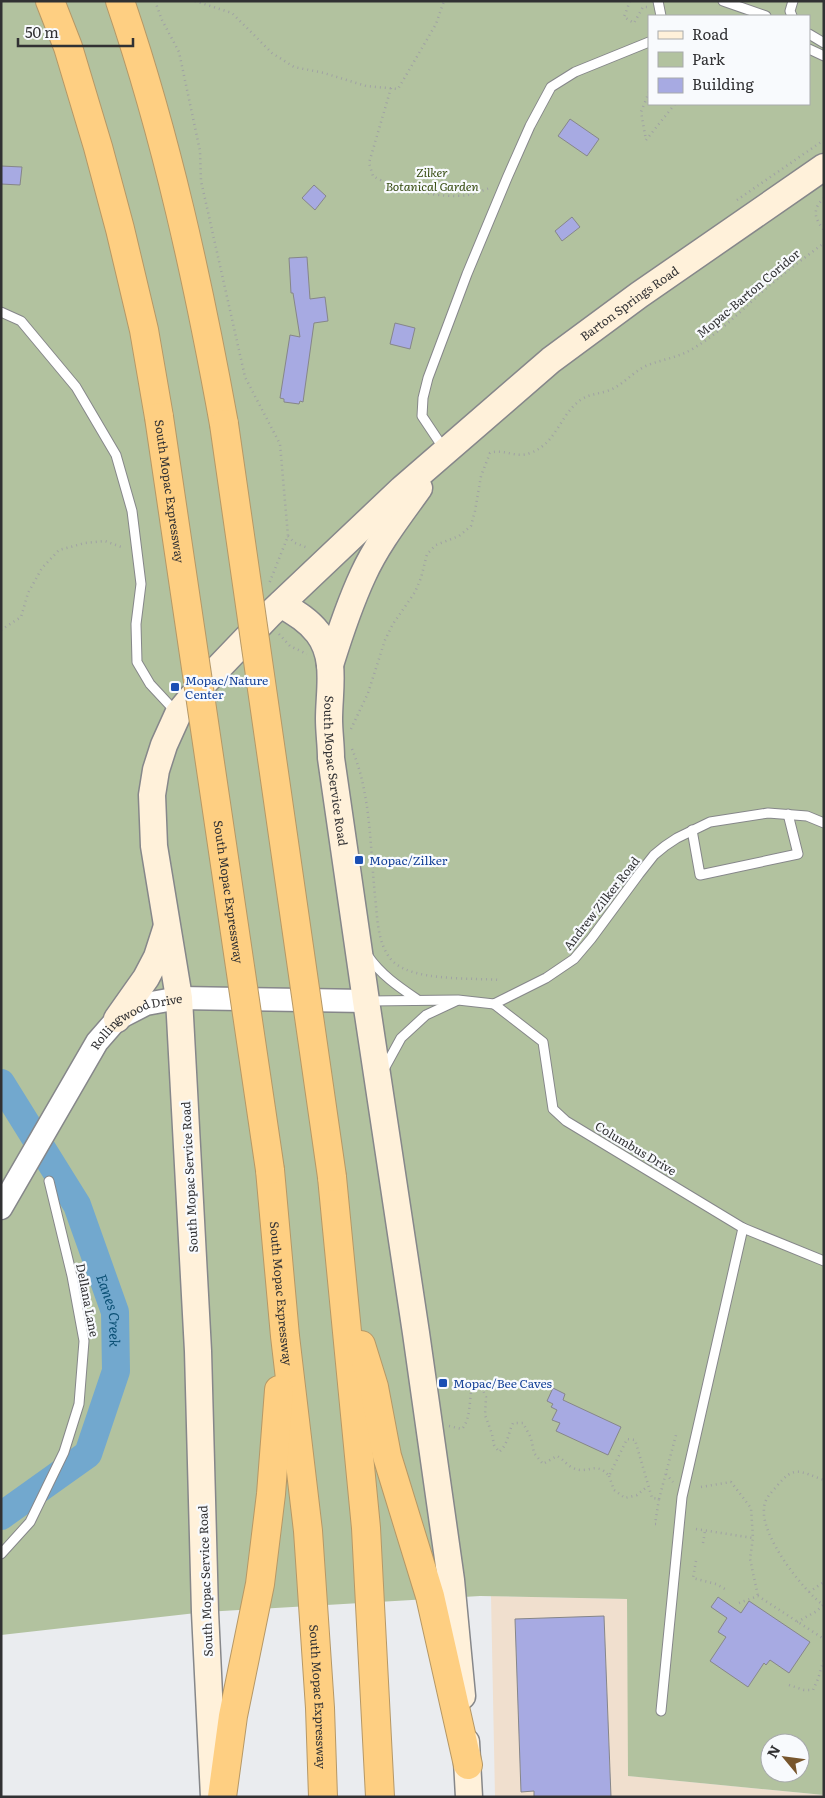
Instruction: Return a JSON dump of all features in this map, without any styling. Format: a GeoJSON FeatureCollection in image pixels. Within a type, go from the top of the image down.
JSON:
{"type":"FeatureCollection","features":[{"type":"Feature","properties":{"kind":"highway","name":"South Mopac Expressway"},"geometry":{"type":"LineString","coordinates":[[50,1],[68,47],[120,229],[144,330],[159,417],[270,1170],[285,1336],[308,1532],[320,1708],[323,1797]]}},
{"type":"Feature","properties":{"kind":"highway"},"geometry":{"type":"LineString","coordinates":[[120,1],[159,132],[186,234],[205,320],[224,424],[332,1177],[366,1528],[380,1797]]}},
{"type":"Feature","properties":{"kind":"highway"},"geometry":{"type":"LineString","coordinates":[[343,1288],[374,1387],[387,1456],[430,1596],[468,1765]]}},
{"type":"Feature","properties":{"kind":"highway"},"geometry":{"type":"LineString","coordinates":[[222,1797],[233,1716],[260,1584],[271,1494],[285,1336]]}},
{"type":"Feature","properties":{"kind":"main road","name":"Barton Springs Road"},"geometry":{"type":"LineString","coordinates":[[275,596],[446,452],[551,360],[639,295],[824,168]]}},
{"type":"Feature","properties":{"kind":"main road","name":"Barton Springs Road"},"geometry":{"type":"LineString","coordinates":[[330,665],[363,575],[391,527],[446,452]]}},
{"type":"Feature","properties":{"kind":"main road"},"geometry":{"type":"LineString","coordinates":[[275,596],[307,621],[318,633],[326,647],[330,665]]}},
{"type":"Feature","properties":{"kind":"main road","name":"South Mopac Service Road"},"geometry":{"type":"LineString","coordinates":[[214,1797],[205,1612],[198,1351],[179,998],[154,846],[152,795],[156,770],[164,745],[178,714],[275,596]]}},
{"type":"Feature","properties":{"kind":"main road","name":"South Mopac Service Road"},"geometry":{"type":"LineString","coordinates":[[330,665],[329,720],[331,758],[451,1580],[468,1765],[469,1797]]}},
{"type":"Feature","properties":{"kind":"main road"},"geometry":{"type":"LineString","coordinates":[[117,1019],[146,978],[157,957],[167,926]]}},
{"type":"Feature","properties":{"kind":"street","name":"Rollingwood Drive"},"geometry":{"type":"LineString","coordinates":[[6,1201],[97,1042],[117,1019],[146,1004],[179,998],[366,1001]]}},
{"type":"Feature","properties":{"kind":"lane"},"geometry":{"type":"LineString","coordinates":[[722,1],[765,15]]}},
{"type":"Feature","properties":{"kind":"lane"},"geometry":{"type":"LineString","coordinates":[[792,15],[790,11],[793,1]]}},
{"type":"Feature","properties":{"kind":"lane"},"geometry":{"type":"LineString","coordinates":[[810,35],[824,43]]}},
{"type":"Feature","properties":{"kind":"lane"},"geometry":{"type":"LineString","coordinates":[[446,452],[422,416],[423,398],[428,378],[467,274],[530,126],[551,88],[575,72],[648,42]]}},
{"type":"Feature","properties":{"kind":"lane"},"geometry":{"type":"LineString","coordinates":[[810,49],[824,56]]}},
{"type":"Feature","properties":{"kind":"lane"},"geometry":{"type":"LineString","coordinates":[[1,312],[20,321],[76,387],[116,456],[132,511],[137,554],[140,584],[136,624],[137,662],[150,684],[178,714]]}},
{"type":"Feature","properties":{"kind":"lane","name":"Andrew Zilker Road"},"geometry":{"type":"LineString","coordinates":[[494,1004],[546,978],[574,959],[654,855],[692,830],[710,822],[768,813],[807,816],[824,823]]}},
{"type":"Feature","properties":{"kind":"lane"},"geometry":{"type":"LineString","coordinates":[[692,830],[700,875],[798,854],[788,814]]}},
{"type":"Feature","properties":{"kind":"lane"},"geometry":{"type":"LineString","coordinates":[[358,942],[375,966],[395,984],[418,1000]]}},
{"type":"Feature","properties":{"kind":"lane"},"geometry":{"type":"LineString","coordinates":[[366,1001],[458,1000],[494,1004]]}},
{"type":"Feature","properties":{"kind":"lane"},"geometry":{"type":"LineString","coordinates":[[379,1083],[387,1061],[401,1038],[426,1015],[458,1000]]}},
{"type":"Feature","properties":{"kind":"lane","name":"Columbus Drive"},"geometry":{"type":"LineString","coordinates":[[494,1004],[543,1042],[553,1109],[566,1121],[743,1228],[824,1262]]}},
{"type":"Feature","properties":{"kind":"lane","name":"Dellana Lane"},"geometry":{"type":"LineString","coordinates":[[1,1554],[30,1522],[64,1452],[79,1404],[84,1342],[72,1276],[49,1181]]}},
{"type":"Feature","properties":{"kind":"lane"},"geometry":{"type":"LineString","coordinates":[[661,1711],[682,1497],[743,1228]]}},
{"type":"Feature","properties":{"kind":"path"},"geometry":{"type":"LineString","coordinates":[[155,1],[162,20],[179,52],[200,151],[201,181],[245,377],[280,444],[288,536],[275,596]]}},
{"type":"Feature","properties":{"kind":"path"},"geometry":{"type":"LineString","coordinates":[[195,1],[232,13],[272,52],[294,67],[324,73],[366,86],[398,89],[436,24],[444,1]]}},
{"type":"Feature","properties":{"kind":"path"},"geometry":{"type":"LineString","coordinates":[[630,1],[624,17],[634,23],[643,7],[655,5]]}},
{"type":"Feature","properties":{"kind":"path"},"geometry":{"type":"LineString","coordinates":[[391,88],[369,163],[372,176],[383,182],[403,188],[439,194],[467,195],[504,184]]}},
{"type":"Feature","properties":{"kind":"path"},"geometry":{"type":"LineString","coordinates":[[648,95],[642,112],[646,140],[674,105]]}},
{"type":"Feature","properties":{"kind":"path"},"geometry":{"type":"LineString","coordinates":[[824,198],[818,203],[816,221],[824,230]]}},
{"type":"Feature","properties":{"kind":"path","name":"Mopac-Barton Coridor"},"geometry":{"type":"LineString","coordinates":[[350,736],[352,726],[368,693],[385,640],[392,624],[415,592],[421,578],[427,554],[436,545],[459,536],[471,526],[481,476],[490,453],[496,450],[518,456],[541,448],[557,430],[573,407],[581,400],[593,394],[607,391],[646,365],[683,355],[713,336],[772,283],[824,242]]}},
{"type":"Feature","properties":{"kind":"path"},"geometry":{"type":"LineString","coordinates":[[288,536],[304,548],[314,550]]}},
{"type":"Feature","properties":{"kind":"path"},"geometry":{"type":"LineString","coordinates":[[1,630],[21,617],[28,594],[42,568],[59,550],[85,543],[105,541],[137,554]]}},
{"type":"Feature","properties":{"kind":"path"},"geometry":{"type":"LineString","coordinates":[[276,629],[290,646],[330,665]]}},
{"type":"Feature","properties":{"kind":"path"},"geometry":{"type":"LineString","coordinates":[[351,746],[365,800],[377,913],[380,935],[385,951],[394,963],[406,970],[426,976],[499,980]]}},
{"type":"Feature","properties":{"kind":"path"},"geometry":{"type":"LineString","coordinates":[[442,1425],[462,1429],[468,1422],[472,1386],[480,1384],[486,1397],[485,1415],[494,1445],[499,1452],[504,1448],[513,1423],[523,1423],[531,1438],[534,1453],[543,1464],[557,1456],[571,1468],[584,1471],[597,1467],[609,1476],[614,1490],[626,1498],[637,1495],[648,1486]]}},
{"type":"Feature","properties":{"kind":"path"},"geometry":{"type":"LineString","coordinates":[[660,1524],[655,1524],[659,1499],[676,1435]]}},
{"type":"Feature","properties":{"kind":"path"},"geometry":{"type":"LineString","coordinates":[[609,1476],[627,1439],[635,1440],[652,1498],[659,1499]]}},
{"type":"Feature","properties":{"kind":"path"},"geometry":{"type":"LineString","coordinates":[[797,1622],[817,1611],[823,1605],[809,1592],[783,1560],[771,1539],[763,1515],[764,1506],[766,1498],[784,1477],[792,1471],[798,1471],[824,1480]]}},
{"type":"Feature","properties":{"kind":"path"},"geometry":{"type":"LineString","coordinates":[[666,1474],[677,1486]]}},
{"type":"Feature","properties":{"kind":"path"},"geometry":{"type":"LineString","coordinates":[[701,1486],[731,1482],[751,1508],[753,1538],[750,1559],[758,1596],[824,1639]]}},
{"type":"Feature","properties":{"kind":"path"},"geometry":{"type":"LineString","coordinates":[[696,1529],[753,1538]]}},
{"type":"Feature","properties":{"kind":"path"},"geometry":{"type":"LineString","coordinates":[[703,1543],[705,1530]]}},
{"type":"Feature","properties":{"kind":"path"},"geometry":{"type":"LineString","coordinates":[[696,1561],[693,1578],[716,1584],[724,1589]]}},
{"type":"Feature","properties":{"kind":"path"},"geometry":{"type":"LineString","coordinates":[[809,1592],[824,1582]]}},
{"type":"Feature","properties":{"kind":"path"},"geometry":{"type":"LineString","coordinates":[[739,1603],[758,1596]]}},
{"type":"Feature","properties":{"kind":"path"},"geometry":{"type":"LineString","coordinates":[[789,1685],[804,1690],[813,1690],[824,1658]]}},
{"type":"Feature","properties":{"kind":"shaded area"},"geometry":{"type":"Polygon","coordinates":[[[491,1596],[627,1599],[629,1776],[824,1795],[824,1797],[495,1797],[491,1596]]]}},
{"type":"Feature","properties":{"kind":"green space","name":"Zilker Botanical Garden"},"geometry":{"type":"Polygon","coordinates":[[[1,1],[824,1],[824,1795],[628,1776],[627,1599],[480,1596],[205,1612],[1,1635],[1,1]]]}},
{"type":"Feature","properties":{"kind":"building"},"geometry":{"type":"Polygon","coordinates":[[[570,119],[599,139],[587,156],[558,136],[570,119]]]}},
{"type":"Feature","properties":{"kind":"building"},"geometry":{"type":"Polygon","coordinates":[[[1,166],[22,167],[20,185],[1,184],[1,166]]]}},
{"type":"Feature","properties":{"kind":"building"},"geometry":{"type":"Polygon","coordinates":[[[314,185],[326,196],[315,210],[302,198],[314,185]]]}},
{"type":"Feature","properties":{"kind":"building"},"geometry":{"type":"Polygon","coordinates":[[[572,217],[580,227],[562,241],[555,231],[572,217]]]}},
{"type":"Feature","properties":{"kind":"building"},"geometry":{"type":"Polygon","coordinates":[[[307,257],[310,299],[325,297],[328,321],[314,323],[303,402],[300,401],[299,404],[284,402],[284,399],[280,398],[290,335],[300,337],[293,293],[291,293],[289,258],[307,257]]]}},
{"type":"Feature","properties":{"kind":"building"},"geometry":{"type":"Polygon","coordinates":[[[395,323],[415,328],[410,349],[390,344],[395,323]]]}},
{"type":"Feature","properties":{"kind":"building"},"geometry":{"type":"Polygon","coordinates":[[[553,1388],[565,1394],[563,1400],[621,1427],[608,1455],[556,1431],[560,1423],[552,1420],[557,1410],[551,1407],[553,1404],[547,1401],[553,1388]]]}},
{"type":"Feature","properties":{"kind":"building"},"geometry":{"type":"Polygon","coordinates":[[[718,1597],[741,1613],[749,1601],[810,1642],[789,1673],[770,1660],[766,1665],[764,1663],[748,1687],[710,1661],[726,1637],[718,1632],[727,1618],[711,1607],[718,1597]]]}},
{"type":"Feature","properties":{"kind":"building"},"geometry":{"type":"Polygon","coordinates":[[[604,1616],[611,1797],[534,1797],[534,1791],[521,1792],[515,1619],[604,1616]]]}},
{"type":"Feature","properties":{"kind":"waterway","name":"Eanes Creek"},"geometry":{"type":"LineString","coordinates":[[1,1083],[77,1205],[115,1312],[116,1371],[88,1454],[1,1516]]}},
{"type":"Feature","properties":{"kind":"place","name":"Mopac/Nature Center"},"geometry":{"type":"Point","coordinates":[175,687]}},
{"type":"Feature","properties":{"kind":"place","name":"Mopac/Zilker"},"geometry":{"type":"Point","coordinates":[359,860]}},
{"type":"Feature","properties":{"kind":"place","name":"Mopac/Bee Caves"},"geometry":{"type":"Point","coordinates":[443,1383]}}]}
